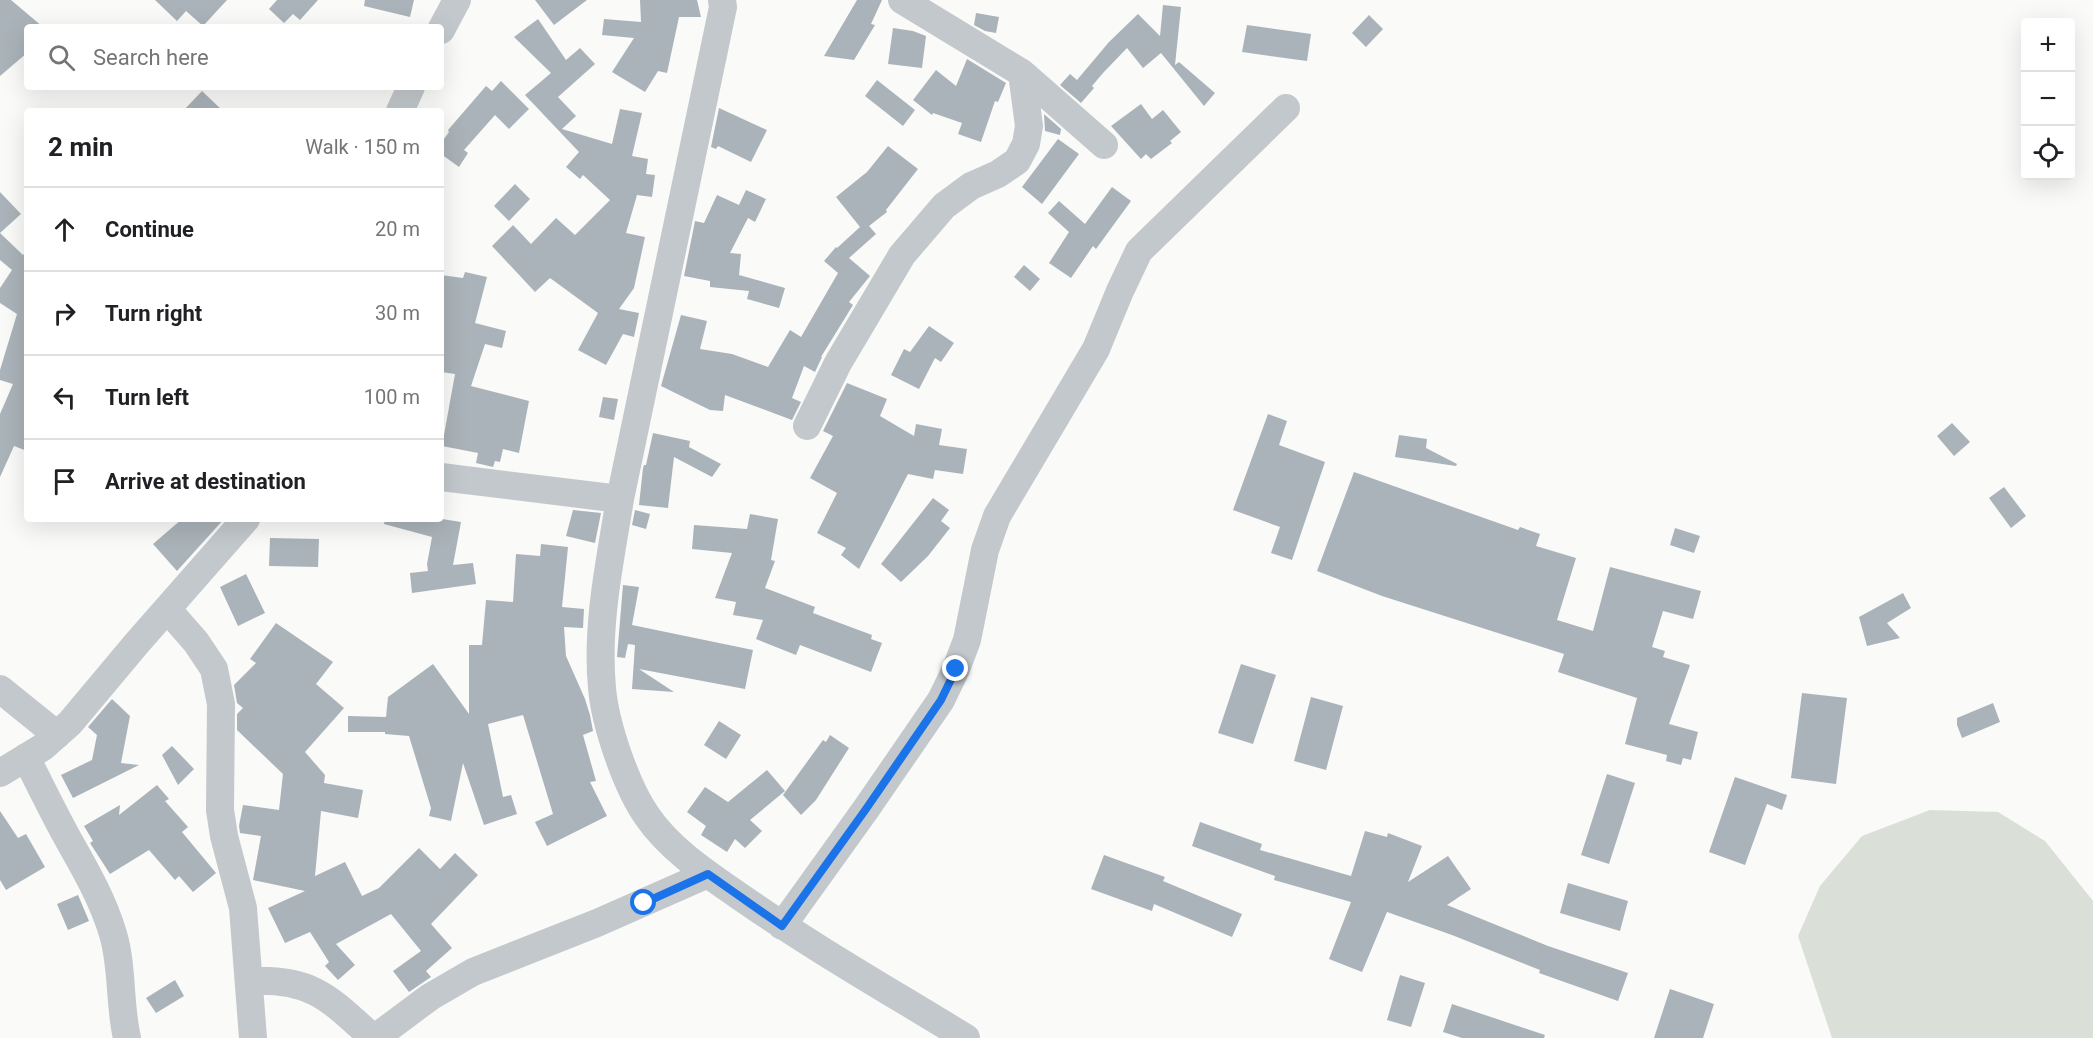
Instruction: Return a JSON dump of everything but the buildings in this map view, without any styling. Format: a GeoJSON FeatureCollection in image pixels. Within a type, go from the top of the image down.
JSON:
{"type":"FeatureCollection","features":[{"type":"Feature","properties":{"kind":"street"},"geometry":{"type":"LineString","coordinates":[[444,24],[457,0]]}},
{"type":"Feature","properties":{"kind":"street"},"geometry":{"type":"LineString","coordinates":[[722,0],[723,7],[620,499],[607,578],[600,649],[602,690],[608,722],[624,770],[646,815],[671,843],[708,874],[782,926],[966,1038]]}},
{"type":"Feature","properties":{"kind":"street"},"geometry":{"type":"LineString","coordinates":[[902,0],[1022,73],[1104,145]]}},
{"type":"Feature","properties":{"kind":"street"},"geometry":{"type":"LineString","coordinates":[[807,426],[838,363],[902,255],[944,206],[971,186],[998,174],[1017,161],[1026,144],[1029,126],[1022,73]]}},
{"type":"Feature","properties":{"kind":"street"},"geometry":{"type":"LineString","coordinates":[[401,108],[410,90]]}},
{"type":"Feature","properties":{"kind":"street"},"geometry":{"type":"LineString","coordinates":[[782,926],[941,700],[967,640],[985,550],[997,516],[1096,349],[1139,251],[1286,108]]}},
{"type":"Feature","properties":{"kind":"street"},"geometry":{"type":"LineString","coordinates":[[444,477],[620,499]]}},
{"type":"Feature","properties":{"kind":"street"},"geometry":{"type":"LineString","coordinates":[[0,773],[26,758],[57,735],[86,706],[137,643],[243,522]]}},
{"type":"Feature","properties":{"kind":"street"},"geometry":{"type":"LineString","coordinates":[[168,610],[196,642],[214,669],[221,704],[220,810],[224,836],[243,908],[254,1038]]}},
{"type":"Feature","properties":{"kind":"street"},"geometry":{"type":"LineString","coordinates":[[0,689],[57,735]]}},
{"type":"Feature","properties":{"kind":"street"},"geometry":{"type":"LineString","coordinates":[[26,758],[87,873],[113,935],[127,1038]]}},
{"type":"Feature","properties":{"kind":"street"},"geometry":{"type":"LineString","coordinates":[[250,981],[275,980],[296,983],[314,990],[333,1002],[374,1038],[430,997],[473,972],[597,923],[708,874]]}},
{"type":"Feature","properties":{"kind":"shaded area"},"geometry":{"type":"Polygon","coordinates":[[[1930,810],[1998,812],[2045,841],[2093,901],[2093,1038],[1832,1038],[1798,936],[1820,886],[1862,836],[1930,810]]]}},
{"type":"Feature","properties":{"kind":"route"},"geometry":{"type":"LineString","coordinates":[[644,903],[708,874],[782,926],[941,700],[956,669]]}}]}
